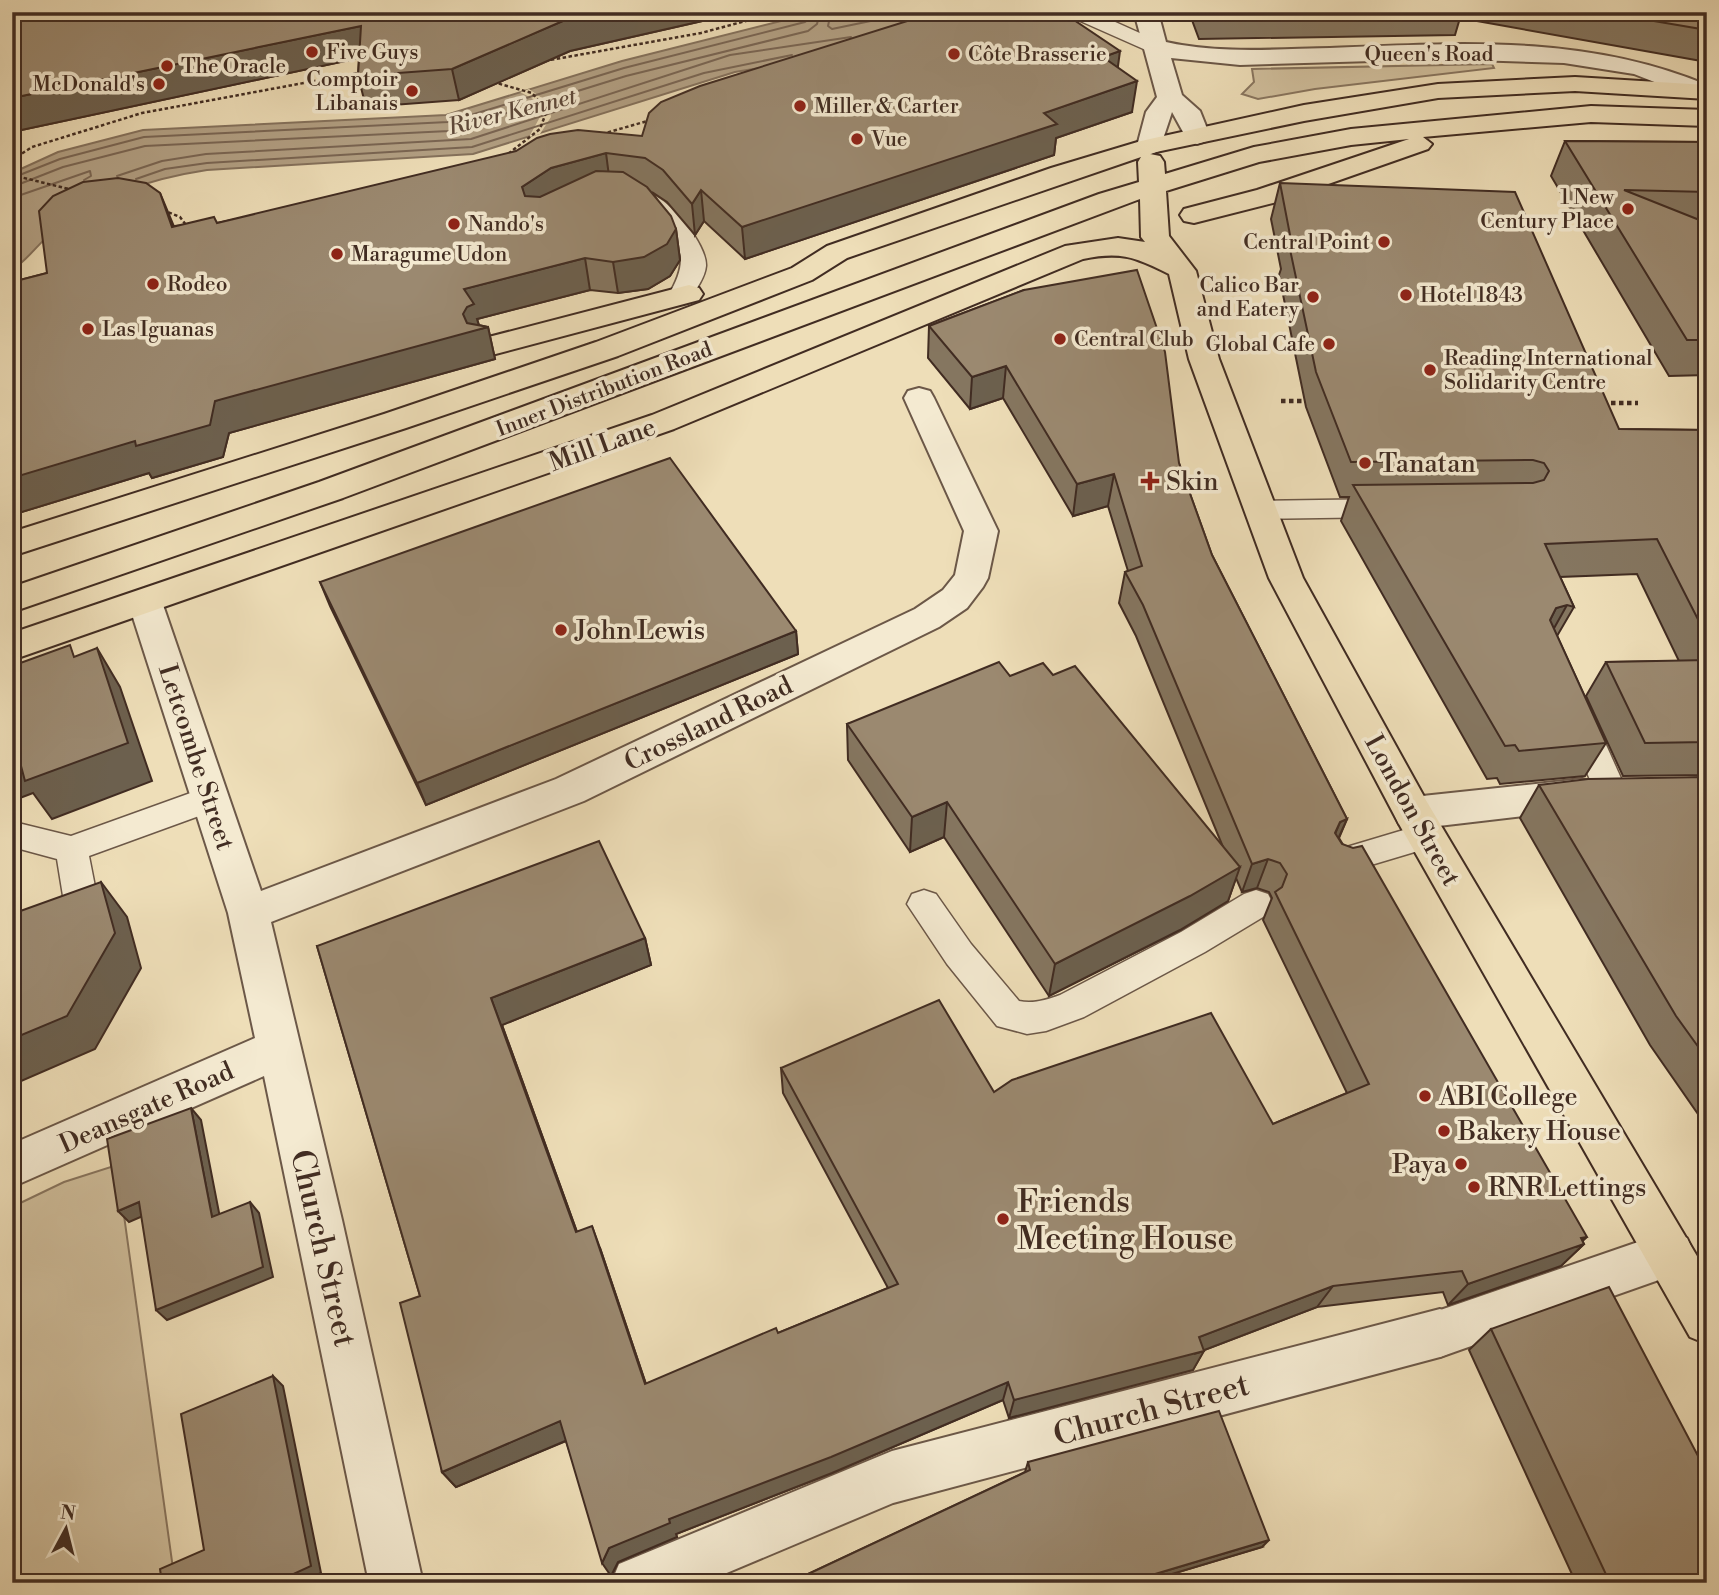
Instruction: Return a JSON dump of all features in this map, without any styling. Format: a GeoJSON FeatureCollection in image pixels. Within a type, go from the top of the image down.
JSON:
{"type":"FeatureCollection","features":[{"type":"Feature","properties":{"kind":"main road","name":"Queen's Road"},"geometry":{"type":"LineString","coordinates":[[1196,136],[1304,113],[1438,91],[1575,84],[1703,91]]}},
{"type":"Feature","properties":{"kind":"main road"},"geometry":{"type":"LineString","coordinates":[[1194,173],[1254,155],[1317,142],[1484,122],[1591,114],[1707,118]]}},
{"type":"Feature","properties":{"kind":"main road"},"geometry":{"type":"LineString","coordinates":[[1194,215],[1267,196],[1484,122]]}},
{"type":"Feature","properties":{"kind":"main road","name":"Inner Distribution Road"},"geometry":{"type":"LineString","coordinates":[[12,544],[395,421],[607,349],[802,274],[837,252],[1060,174],[1150,146],[1196,136]]}},
{"type":"Feature","properties":{"kind":"main road"},"geometry":{"type":"LineString","coordinates":[[1182,271],[1195,229],[1196,136]]}},
{"type":"Feature","properties":{"kind":"main road","name":"London Street"},"geometry":{"type":"LineString","coordinates":[[1150,146],[1156,237],[1182,271],[1204,359],[1286,578],[1420,824],[1707,1320]]}},
{"type":"Feature","properties":{"kind":"main road","name":"Inner Distribution Road"},"geometry":{"type":"LineString","coordinates":[[12,600],[331,490],[629,381],[853,293],[1194,173]]}},
{"type":"Feature","properties":{"kind":"main road","name":"Mill Lane"},"geometry":{"type":"LineString","coordinates":[[12,647],[663,422],[1075,252],[1104,245],[1126,245],[1148,251],[1182,271]]}},
{"type":"Feature","properties":{"kind":"main road"},"geometry":{"type":"LineString","coordinates":[[488,347],[680,296],[789,262],[837,252]]}},
{"type":"Feature","properties":{"kind":"street"},"geometry":{"type":"LineString","coordinates":[[1146,12],[1170,98],[1187,111],[1196,136]]}},
{"type":"Feature","properties":{"kind":"street","name":"Queen's Road"},"geometry":{"type":"LineString","coordinates":[[1155,47],[1205,57],[1452,53],[1544,55],[1640,68],[1703,91]]}},
{"type":"Feature","properties":{"kind":"street","name":"London Street"},"geometry":{"type":"LineString","coordinates":[[1150,146],[1159,112],[1170,98]]}},
{"type":"Feature","properties":{"kind":"street","name":"Crossland Road"},"geometry":{"type":"LineString","coordinates":[[248,913],[570,790],[927,618],[955,599],[971,578],[981,531],[919,398]]}},
{"type":"Feature","properties":{"kind":"street","name":"Letcombe Street"},"geometry":{"type":"LineString","coordinates":[[145,602],[248,913]]}},
{"type":"Feature","properties":{"kind":"street"},"geometry":{"type":"LineString","coordinates":[[1420,824],[1567,794],[1653,793]]}},
{"type":"Feature","properties":{"kind":"street","name":"Church Street"},"geometry":{"type":"LineString","coordinates":[[248,913],[396,1583]]}},
{"type":"Feature","properties":{"kind":"street","name":"Deansgate Road"},"geometry":{"type":"LineString","coordinates":[[12,1166],[279,1048]]}},
{"type":"Feature","properties":{"kind":"street","name":"Church Street"},"geometry":{"type":"LineString","coordinates":[[638,1583],[892,1477],[1440,1333],[1670,1254]]}},
{"type":"Feature","properties":{"kind":"lane"},"geometry":{"type":"LineString","coordinates":[[1076,12],[1155,47]]}},
{"type":"Feature","properties":{"kind":"lane"},"geometry":{"type":"LineString","coordinates":[[622,194],[652,202],[695,256],[694,269],[680,296]]}},
{"type":"Feature","properties":{"kind":"lane"},"geometry":{"type":"LineString","coordinates":[[1259,510],[1411,508]]}},
{"type":"Feature","properties":{"kind":"lane"},"geometry":{"type":"LineString","coordinates":[[1565,688],[1612,794]]}},
{"type":"Feature","properties":{"kind":"lane"},"geometry":{"type":"LineString","coordinates":[[12,839],[18,836],[71,849],[210,799]]}},
{"type":"Feature","properties":{"kind":"lane"},"geometry":{"type":"LineString","coordinates":[[1341,861],[1420,824]]}},
{"type":"Feature","properties":{"kind":"lane"},"geometry":{"type":"LineString","coordinates":[[71,849],[81,902]]}},
{"type":"Feature","properties":{"kind":"lane"},"geometry":{"type":"LineString","coordinates":[[924,904],[959,954],[1009,1015],[1027,1018],[1046,1016],[1072,1006],[1193,942],[1256,904]]}},
{"type":"Feature","properties":{"kind":"path"},"geometry":{"type":"LineString","coordinates":[[530,62],[550,62],[701,33],[779,12]]}},
{"type":"Feature","properties":{"kind":"path"},"geometry":{"type":"LineString","coordinates":[[12,160],[32,147],[142,113],[365,73]]}},
{"type":"Feature","properties":{"kind":"path"},"geometry":{"type":"LineString","coordinates":[[486,81],[525,90],[539,99],[547,110],[544,124],[533,136],[497,160]]}},
{"type":"Feature","properties":{"kind":"path"},"geometry":{"type":"LineString","coordinates":[[598,135],[651,120]]}},
{"type":"Feature","properties":{"kind":"path"},"geometry":{"type":"LineString","coordinates":[[611,131],[620,142]]}},
{"type":"Feature","properties":{"kind":"path"},"geometry":{"type":"LineString","coordinates":[[12,175],[80,191]]}},
{"type":"Feature","properties":{"kind":"path"},"geometry":{"type":"LineString","coordinates":[[152,207],[180,216],[194,236]]}},
{"type":"Feature","properties":{"kind":"path"},"geometry":{"type":"LineString","coordinates":[[1265,307],[1286,307]]}},
{"type":"Feature","properties":{"kind":"path"},"geometry":{"type":"LineString","coordinates":[[1281,401],[1304,401]]}},
{"type":"Feature","properties":{"kind":"path"},"geometry":{"type":"LineString","coordinates":[[1597,403],[1638,403]]}},
{"type":"Feature","properties":{"kind":"shaded area"},"geometry":{"type":"Polygon","coordinates":[[[1492,64],[1494,68],[1315,89],[1258,99],[1242,94],[1254,82],[1252,69],[1492,64]]]}},
{"type":"Feature","properties":{"kind":"shaded area"},"geometry":{"type":"Polygon","coordinates":[[[117,1165],[175,1583],[12,1583],[12,1207],[64,1182],[117,1165]]]}},
{"type":"Feature","properties":{"kind":"water","name":"River Kennet"},"geometry":{"type":"Polygon","coordinates":[[[817,12],[983,12],[863,51],[735,72],[473,154],[207,170],[147,183],[109,198],[73,217],[50,234],[12,270],[12,173],[58,152],[143,130],[446,115],[622,61],[817,12]]]}},
{"type":"Feature","properties":{"kind":"pier"},"geometry":{"type":"Polygon","coordinates":[[[529,89],[549,103],[551,117],[540,134],[529,137],[540,117],[539,106],[520,92],[529,89]]]}},
{"type":"Feature","properties":{"kind":"building"},"geometry":{"type":"Polygon","coordinates":[[[12,12],[602,12],[565,20],[452,69],[358,76],[361,26],[12,98],[12,12]]]}},
{"type":"Feature","properties":{"kind":"building"},"geometry":{"type":"Polygon","coordinates":[[[936,12],[1062,12],[1120,51],[1103,57],[1137,81],[1044,113],[1057,124],[742,227],[701,190],[692,204],[663,170],[645,158],[606,153],[551,168],[522,187],[525,196],[540,197],[596,171],[623,172],[647,187],[671,216],[676,229],[667,244],[644,257],[613,262],[585,258],[464,289],[474,304],[467,307],[463,314],[467,323],[488,327],[215,401],[210,425],[136,446],[135,441],[12,478],[12,282],[47,273],[39,211],[53,196],[83,182],[118,178],[146,183],[160,193],[172,227],[214,217],[217,223],[516,151],[537,138],[550,134],[578,130],[642,136],[649,113],[661,102],[700,86],[936,12]]]}},
{"type":"Feature","properties":{"kind":"building"},"geometry":{"type":"Polygon","coordinates":[[[1201,12],[1461,12],[1462,13],[1203,16],[1201,12]]]}},
{"type":"Feature","properties":{"kind":"building"},"geometry":{"type":"Polygon","coordinates":[[[1601,12],[1707,12],[1707,30],[1601,12]]]}},
{"type":"Feature","properties":{"kind":"building"},"geometry":{"type":"Polygon","coordinates":[[[1565,141],[1707,142],[1707,192],[1624,190],[1707,223],[1707,340],[1687,340],[1565,141]]]}},
{"type":"Feature","properties":{"kind":"building"},"geometry":{"type":"Polygon","coordinates":[[[1280,183],[1515,192],[1619,429],[1707,430],[1707,637],[1657,539],[1545,544],[1574,607],[1567,605],[1556,608],[1550,620],[1606,743],[1519,751],[1515,745],[1505,746],[1353,485],[1533,483],[1544,480],[1549,471],[1544,463],[1533,460],[1351,462],[1316,372],[1288,240],[1291,240],[1280,183]]]}},
{"type":"Feature","properties":{"kind":"building"},"geometry":{"type":"Polygon","coordinates":[[[1137,270],[1165,352],[1179,463],[1212,555],[1347,819],[1340,822],[1335,833],[1342,844],[1353,848],[1362,846],[1587,1237],[1581,1238],[1584,1244],[1468,1284],[1462,1271],[1333,1286],[1199,1337],[1204,1351],[1014,1400],[1008,1382],[831,1457],[669,1519],[670,1523],[609,1548],[602,1563],[560,1421],[442,1472],[400,1303],[420,1296],[317,946],[599,841],[645,938],[491,998],[576,1232],[592,1226],[645,1384],[776,1328],[778,1333],[898,1284],[781,1068],[939,1000],[994,1092],[1012,1080],[1211,1013],[1273,1124],[1369,1084],[1275,892],[1282,887],[1287,874],[1280,863],[1268,859],[1252,864],[1143,605],[1125,572],[1142,566],[1114,474],[1077,484],[1006,366],[972,377],[929,326],[1024,290],[1137,270]]]}},
{"type":"Feature","properties":{"kind":"building","name":"John Lewis"},"geometry":{"type":"Polygon","coordinates":[[[670,458],[796,631],[417,783],[320,582],[670,458]]]}},
{"type":"Feature","properties":{"kind":"building"},"geometry":{"type":"Polygon","coordinates":[[[70,645],[74,657],[97,648],[128,743],[25,781],[17,751],[12,752],[12,666],[70,645]]]}},
{"type":"Feature","properties":{"kind":"building"},"geometry":{"type":"Polygon","coordinates":[[[1707,660],[1707,742],[1645,743],[1606,662],[1707,660]]]}},
{"type":"Feature","properties":{"kind":"building"},"geometry":{"type":"Polygon","coordinates":[[[999,662],[1010,676],[1043,663],[1053,675],[1075,666],[1240,867],[1190,896],[1055,964],[947,802],[912,817],[847,724],[999,662]]]}},
{"type":"Feature","properties":{"kind":"building"},"geometry":{"type":"Polygon","coordinates":[[[1707,777],[1707,1059],[1676,1016],[1539,785],[1588,779],[1707,777]]]}},
{"type":"Feature","properties":{"kind":"building"},"geometry":{"type":"Polygon","coordinates":[[[101,882],[115,933],[67,1016],[12,1039],[12,948],[15,947],[12,914],[101,882]]]}},
{"type":"Feature","properties":{"kind":"building"},"geometry":{"type":"Polygon","coordinates":[[[191,1108],[212,1217],[250,1202],[263,1267],[156,1310],[139,1202],[118,1211],[107,1139],[191,1108]]]}},
{"type":"Feature","properties":{"kind":"building"},"geometry":{"type":"Polygon","coordinates":[[[1609,1287],[1707,1473],[1707,1583],[1610,1583],[1491,1329],[1609,1287]]]}},
{"type":"Feature","properties":{"kind":"building"},"geometry":{"type":"Polygon","coordinates":[[[273,1376],[311,1566],[274,1583],[162,1583],[160,1569],[204,1550],[181,1414],[273,1376]]]}},
{"type":"Feature","properties":{"kind":"building"},"geometry":{"type":"Polygon","coordinates":[[[1219,1411],[1269,1540],[1125,1583],[1065,1583],[1063,1576],[1050,1583],[789,1583],[1030,1470],[1028,1462],[1219,1411]]]}},
{"type":"Feature","properties":{"kind":"place","name":"Five Guys"},"geometry":{"type":"Point","coordinates":[312,52]}},
{"type":"Feature","properties":{"kind":"place","name":"Côte Brasserie"},"geometry":{"type":"Point","coordinates":[954,54]}},
{"type":"Feature","properties":{"kind":"place","name":"The Oracle"},"geometry":{"type":"Point","coordinates":[167,66]}},
{"type":"Feature","properties":{"kind":"place","name":"McDonald's"},"geometry":{"type":"Point","coordinates":[159,84]}},
{"type":"Feature","properties":{"kind":"place","name":"Comptoir Libanais"},"geometry":{"type":"Point","coordinates":[412,91]}},
{"type":"Feature","properties":{"kind":"place","name":"Miller & Carter"},"geometry":{"type":"Point","coordinates":[800,106]}},
{"type":"Feature","properties":{"kind":"place","name":"Vue"},"geometry":{"type":"Point","coordinates":[857,139]}},
{"type":"Feature","properties":{"kind":"place","name":"1 New Century Place"},"geometry":{"type":"Point","coordinates":[1628,209]}},
{"type":"Feature","properties":{"kind":"place","name":"Nando's"},"geometry":{"type":"Point","coordinates":[454,224]}},
{"type":"Feature","properties":{"kind":"place","name":"Central Point"},"geometry":{"type":"Point","coordinates":[1384,242]}},
{"type":"Feature","properties":{"kind":"place","name":"Maragume Udon"},"geometry":{"type":"Point","coordinates":[337,254]}},
{"type":"Feature","properties":{"kind":"place","name":"Rodeo"},"geometry":{"type":"Point","coordinates":[153,284]}},
{"type":"Feature","properties":{"kind":"place","name":"Hotel 1843"},"geometry":{"type":"Point","coordinates":[1406,295]}},
{"type":"Feature","properties":{"kind":"place","name":"Calico Bar and Eatery"},"geometry":{"type":"Point","coordinates":[1313,297]}},
{"type":"Feature","properties":{"kind":"place","name":"Las Iguanas"},"geometry":{"type":"Point","coordinates":[88,329]}},
{"type":"Feature","properties":{"kind":"place","name":"Central Club"},"geometry":{"type":"Point","coordinates":[1060,339]}},
{"type":"Feature","properties":{"kind":"place","name":"Global Cafe"},"geometry":{"type":"Point","coordinates":[1329,344]}},
{"type":"Feature","properties":{"kind":"place","name":"Reading International Solidarity Centre"},"geometry":{"type":"Point","coordinates":[1430,370]}},
{"type":"Feature","properties":{"kind":"place","name":"Tanatan"},"geometry":{"type":"Point","coordinates":[1365,463]}},
{"type":"Feature","properties":{"kind":"place","name":"Skin"},"geometry":{"type":"Point","coordinates":[1150,481]}},
{"type":"Feature","properties":{"kind":"place","name":"John Lewis"},"geometry":{"type":"Point","coordinates":[561,630]}},
{"type":"Feature","properties":{"kind":"place","name":"ABI College"},"geometry":{"type":"Point","coordinates":[1425,1096]}},
{"type":"Feature","properties":{"kind":"place","name":"Bakery House"},"geometry":{"type":"Point","coordinates":[1444,1131]}},
{"type":"Feature","properties":{"kind":"place","name":"Paya"},"geometry":{"type":"Point","coordinates":[1461,1164]}},
{"type":"Feature","properties":{"kind":"place","name":"RNR Lettings"},"geometry":{"type":"Point","coordinates":[1474,1187]}},
{"type":"Feature","properties":{"kind":"place","name":"Friends Meeting House"},"geometry":{"type":"Point","coordinates":[1003,1219]}}]}
